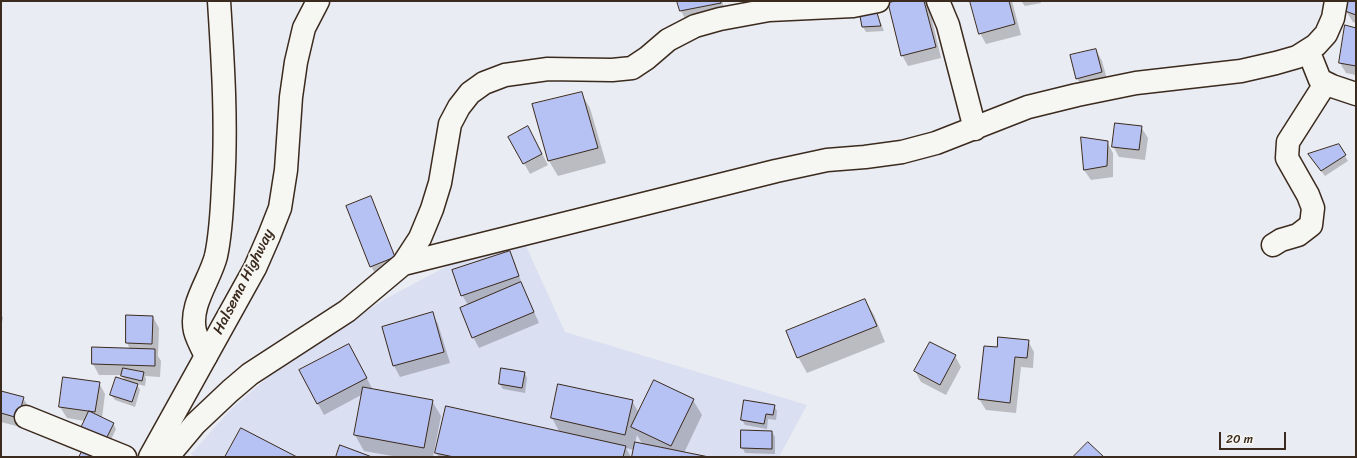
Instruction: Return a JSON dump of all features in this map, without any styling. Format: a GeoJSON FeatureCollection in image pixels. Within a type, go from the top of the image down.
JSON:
{"type":"FeatureCollection","features":[{"type":"Feature","properties":{"kind":"main road"},"geometry":{"type":"LineString","coordinates":[[206,356],[195,331],[194,318],[199,298],[215,257],[219,239],[222,206],[226,129],[219,1]]}},
{"type":"Feature","properties":{"kind":"main road","name":"Halsema Highway"},"geometry":{"type":"LineString","coordinates":[[161,455],[206,356],[255,268],[280,208],[286,170],[291,98],[296,62],[304,28],[318,1]]}},
{"type":"Feature","properties":{"kind":"main road"},"geometry":{"type":"LineString","coordinates":[[161,455],[245,378],[347,311],[403,264],[420,238],[432,209],[440,183],[450,124],[459,107],[470,93],[484,83],[505,75],[548,69],[612,70],[632,68],[668,40],[695,26],[720,19],[769,10],[852,6],[878,1]]}},
{"type":"Feature","properties":{"kind":"main road"},"geometry":{"type":"LineString","coordinates":[[938,1],[948,25],[975,128]]}},
{"type":"Feature","properties":{"kind":"main road"},"geometry":{"type":"LineString","coordinates":[[403,264],[776,171],[826,160],[902,152],[936,143],[1028,107],[1077,95],[1136,83],[1241,70],[1276,64],[1297,57],[1316,45],[1326,34],[1333,18],[1336,1]]}},
{"type":"Feature","properties":{"kind":"main road"},"geometry":{"type":"LineString","coordinates":[[1308,50],[1320,80],[1325,84],[1356,94]]}},
{"type":"Feature","properties":{"kind":"main road"},"geometry":{"type":"LineString","coordinates":[[1274,245],[1281,240],[1298,234],[1311,225],[1313,208],[1308,195],[1287,158],[1288,142],[1325,84]]}},
{"type":"Feature","properties":{"kind":"main road"},"geometry":{"type":"LineString","coordinates":[[26,417],[125,457]]}},
{"type":"Feature","properties":{"kind":"shaded area"},"geometry":{"type":"Polygon","coordinates":[[[526,246],[565,332],[807,405],[779,457],[196,457],[191,454],[231,409],[287,361],[387,298],[472,253],[526,246]]]}},
{"type":"Feature","properties":{"kind":"building"},"geometry":{"type":"Polygon","coordinates":[[[677,1],[720,1],[721,3],[680,11],[677,1]]]}},
{"type":"Feature","properties":{"kind":"building"},"geometry":{"type":"Polygon","coordinates":[[[896,1],[924,1],[936,47],[901,56],[888,3],[896,1]]]}},
{"type":"Feature","properties":{"kind":"building"},"geometry":{"type":"Polygon","coordinates":[[[970,1],[1009,1],[1015,24],[979,34],[970,1]]]}},
{"type":"Feature","properties":{"kind":"building"},"geometry":{"type":"Polygon","coordinates":[[[1348,1],[1356,1],[1356,15],[1345,11],[1348,1]]]}},
{"type":"Feature","properties":{"kind":"building"},"geometry":{"type":"Polygon","coordinates":[[[875,6],[881,26],[862,27],[859,11],[875,6]]]}},
{"type":"Feature","properties":{"kind":"building"},"geometry":{"type":"Polygon","coordinates":[[[1345,25],[1356,28],[1356,66],[1339,63],[1345,25]]]}},
{"type":"Feature","properties":{"kind":"building"},"geometry":{"type":"Polygon","coordinates":[[[1096,49],[1102,72],[1076,79],[1070,55],[1096,49]]]}},
{"type":"Feature","properties":{"kind":"building"},"geometry":{"type":"Polygon","coordinates":[[[582,92],[598,148],[548,161],[532,104],[582,92]]]}},
{"type":"Feature","properties":{"kind":"building"},"geometry":{"type":"Polygon","coordinates":[[[1115,123],[1142,126],[1139,150],[1112,147],[1115,123]]]}},
{"type":"Feature","properties":{"kind":"building"},"geometry":{"type":"Polygon","coordinates":[[[528,126],[542,154],[523,164],[508,137],[528,126]]]}},
{"type":"Feature","properties":{"kind":"building"},"geometry":{"type":"Polygon","coordinates":[[[1081,137],[1108,141],[1107,166],[1084,170],[1081,137]]]}},
{"type":"Feature","properties":{"kind":"building"},"geometry":{"type":"Polygon","coordinates":[[[1339,144],[1346,155],[1321,171],[1308,154],[1339,144]]]}},
{"type":"Feature","properties":{"kind":"building"},"geometry":{"type":"Polygon","coordinates":[[[371,196],[395,257],[370,267],[346,206],[371,196]]]}},
{"type":"Feature","properties":{"kind":"building"},"geometry":{"type":"Polygon","coordinates":[[[510,251],[519,276],[461,296],[452,270],[510,251]]]}},
{"type":"Feature","properties":{"kind":"building"},"geometry":{"type":"Polygon","coordinates":[[[521,282],[534,312],[472,338],[460,308],[521,282]]]}},
{"type":"Feature","properties":{"kind":"building"},"geometry":{"type":"Polygon","coordinates":[[[865,299],[877,326],[797,358],[786,331],[865,299]]]}},
{"type":"Feature","properties":{"kind":"building"},"geometry":{"type":"Polygon","coordinates":[[[433,312],[444,352],[393,366],[382,327],[433,312]]]}},
{"type":"Feature","properties":{"kind":"building"},"geometry":{"type":"Polygon","coordinates":[[[126,315],[153,316],[152,344],[126,343],[126,315]]]}},
{"type":"Feature","properties":{"kind":"building"},"geometry":{"type":"Polygon","coordinates":[[[998,337],[1029,340],[1027,358],[1015,357],[1010,403],[978,399],[984,346],[997,347],[998,337]]]}},
{"type":"Feature","properties":{"kind":"building"},"geometry":{"type":"Polygon","coordinates":[[[930,342],[956,355],[940,385],[914,371],[930,342]]]}},
{"type":"Feature","properties":{"kind":"building"},"geometry":{"type":"Polygon","coordinates":[[[349,344],[367,378],[317,404],[299,370],[349,344]]]}},
{"type":"Feature","properties":{"kind":"building"},"geometry":{"type":"Polygon","coordinates":[[[92,347],[155,349],[155,366],[92,364],[92,347]]]}},
{"type":"Feature","properties":{"kind":"building"},"geometry":{"type":"Polygon","coordinates":[[[123,368],[144,372],[142,381],[121,376],[123,368]]]}},
{"type":"Feature","properties":{"kind":"building"},"geometry":{"type":"Polygon","coordinates":[[[501,368],[525,372],[522,388],[499,384],[501,368]]]}},
{"type":"Feature","properties":{"kind":"building"},"geometry":{"type":"Polygon","coordinates":[[[63,377],[100,382],[95,412],[59,407],[63,377]]]}},
{"type":"Feature","properties":{"kind":"building"},"geometry":{"type":"Polygon","coordinates":[[[116,377],[138,384],[132,402],[110,395],[116,377]]]}},
{"type":"Feature","properties":{"kind":"building"},"geometry":{"type":"Polygon","coordinates":[[[654,380],[694,399],[671,446],[631,427],[654,380]]]}},
{"type":"Feature","properties":{"kind":"building"},"geometry":{"type":"Polygon","coordinates":[[[558,384],[633,400],[625,435],[551,418],[558,384]]]}},
{"type":"Feature","properties":{"kind":"building"},"geometry":{"type":"Polygon","coordinates":[[[363,387],[433,400],[424,448],[354,435],[363,387]]]}},
{"type":"Feature","properties":{"kind":"building"},"geometry":{"type":"Polygon","coordinates":[[[1,391],[24,397],[18,418],[1,413],[1,391]]]}},
{"type":"Feature","properties":{"kind":"building"},"geometry":{"type":"Polygon","coordinates":[[[744,400],[775,405],[773,415],[766,414],[764,424],[741,420],[744,400]]]}},
{"type":"Feature","properties":{"kind":"building"},"geometry":{"type":"Polygon","coordinates":[[[446,406],[626,446],[623,457],[454,457],[435,453],[446,406]]]}},
{"type":"Feature","properties":{"kind":"building"},"geometry":{"type":"Polygon","coordinates":[[[89,411],[114,423],[106,439],[81,428],[89,411]]]}},
{"type":"Feature","properties":{"kind":"building"},"geometry":{"type":"Polygon","coordinates":[[[241,428],[297,457],[225,457],[241,428]]]}},
{"type":"Feature","properties":{"kind":"building"},"geometry":{"type":"Polygon","coordinates":[[[741,430],[772,431],[772,449],[741,448],[741,430]]]}},
{"type":"Feature","properties":{"kind":"building"},"geometry":{"type":"Polygon","coordinates":[[[635,442],[709,457],[632,457],[635,442]]]}},
{"type":"Feature","properties":{"kind":"building"},"geometry":{"type":"Polygon","coordinates":[[[1088,442],[1104,457],[1073,457],[1088,442]]]}},
{"type":"Feature","properties":{"kind":"building"},"geometry":{"type":"Polygon","coordinates":[[[340,445],[372,457],[336,457],[340,445]]]}},
{"type":"Feature","properties":{"kind":"building"},"geometry":{"type":"Polygon","coordinates":[[[84,448],[97,457],[79,457],[84,448]]]}}]}
